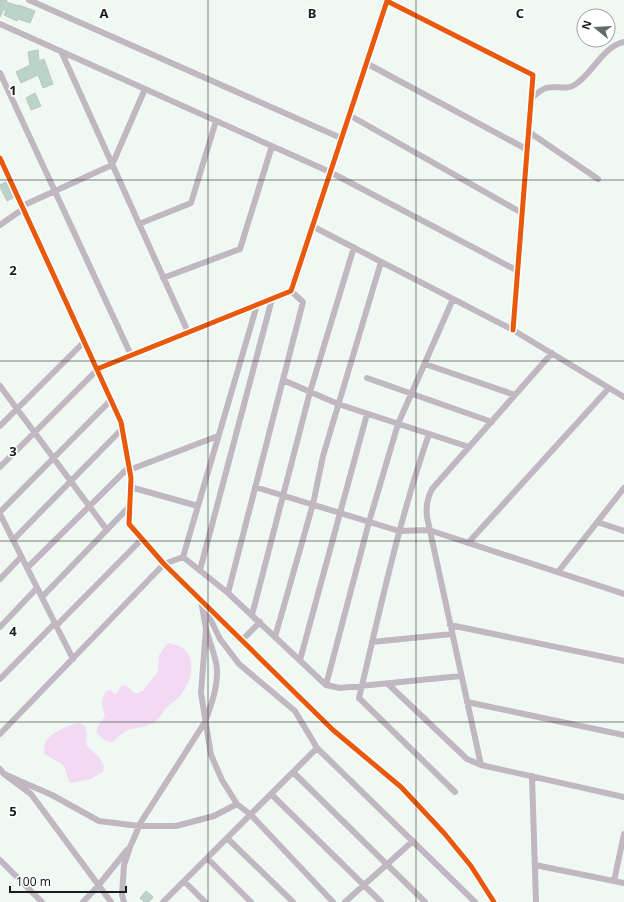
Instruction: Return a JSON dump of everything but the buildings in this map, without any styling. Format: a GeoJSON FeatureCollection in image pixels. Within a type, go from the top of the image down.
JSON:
{"type":"FeatureCollection","features":[{"type":"Feature","properties":{"kind":"street"},"geometry":{"type":"LineString","coordinates":[[28,0],[341,138]]}},
{"type":"Feature","properties":{"kind":"street"},"geometry":{"type":"LineString","coordinates":[[0,467],[97,370],[291,291],[386,1],[533,75],[513,330]]}},
{"type":"Feature","properties":{"kind":"street"},"geometry":{"type":"LineString","coordinates":[[0,24],[330,172],[518,271]]}},
{"type":"Feature","properties":{"kind":"street"},"geometry":{"type":"LineString","coordinates":[[531,99],[546,88],[563,88],[575,85],[591,71],[607,51],[618,43],[624,42]]}},
{"type":"Feature","properties":{"kind":"street"},"geometry":{"type":"LineString","coordinates":[[61,51],[188,332]]}},
{"type":"Feature","properties":{"kind":"street"},"geometry":{"type":"LineString","coordinates":[[366,63],[528,150]]}},
{"type":"Feature","properties":{"kind":"street"},"geometry":{"type":"LineString","coordinates":[[0,73],[131,355]]}},
{"type":"Feature","properties":{"kind":"street"},"geometry":{"type":"LineString","coordinates":[[0,225],[23,208],[55,191],[112,165],[145,89]]}},
{"type":"Feature","properties":{"kind":"street"},"geometry":{"type":"LineString","coordinates":[[349,115],[522,213]]}},
{"type":"Feature","properties":{"kind":"street"},"geometry":{"type":"LineString","coordinates":[[139,224],[191,203],[216,121]]}},
{"type":"Feature","properties":{"kind":"street"},"geometry":{"type":"LineString","coordinates":[[529,132],[598,179]]}},
{"type":"Feature","properties":{"kind":"street"},"geometry":{"type":"LineString","coordinates":[[163,278],[240,249],[272,146]]}},
{"type":"Feature","properties":{"kind":"street"},"geometry":{"type":"LineString","coordinates":[[0,158],[121,422],[129,468],[130,487],[128,524],[164,564],[333,730],[401,787],[444,833],[466,860],[494,902]]}},
{"type":"Feature","properties":{"kind":"street"},"geometry":{"type":"LineString","coordinates":[[312,226],[513,330],[624,397]]}},
{"type":"Feature","properties":{"kind":"street"},"geometry":{"type":"LineString","coordinates":[[252,615],[310,392],[354,248]]}},
{"type":"Feature","properties":{"kind":"street"},"geometry":{"type":"LineString","coordinates":[[275,637],[313,504],[323,456],[381,262]]}},
{"type":"Feature","properties":{"kind":"street"},"geometry":{"type":"LineString","coordinates":[[228,593],[303,302],[291,291]]}},
{"type":"Feature","properties":{"kind":"street"},"geometry":{"type":"LineString","coordinates":[[200,570],[272,299]]}},
{"type":"Feature","properties":{"kind":"street"},"geometry":{"type":"LineString","coordinates":[[326,684],[369,522],[398,424],[453,299]]}},
{"type":"Feature","properties":{"kind":"street"},"geometry":{"type":"LineString","coordinates":[[183,557],[257,305]]}},
{"type":"Feature","properties":{"kind":"street"},"geometry":{"type":"LineString","coordinates":[[0,426],[84,342]]}},
{"type":"Feature","properties":{"kind":"street"},"geometry":{"type":"LineString","coordinates":[[481,765],[429,530],[426,507],[428,497],[432,489],[552,353]]}},
{"type":"Feature","properties":{"kind":"street"},"geometry":{"type":"LineString","coordinates":[[425,364],[515,395]]}},
{"type":"Feature","properties":{"kind":"street"},"geometry":{"type":"LineString","coordinates":[[367,378],[492,422]]}},
{"type":"Feature","properties":{"kind":"street"},"geometry":{"type":"LineString","coordinates":[[283,380],[338,404],[469,447]]}},
{"type":"Feature","properties":{"kind":"street"},"geometry":{"type":"LineString","coordinates":[[0,386],[107,530]]}},
{"type":"Feature","properties":{"kind":"street"},"geometry":{"type":"LineString","coordinates":[[468,543],[609,388]]}},
{"type":"Feature","properties":{"kind":"street"},"geometry":{"type":"LineString","coordinates":[[73,659],[0,513],[111,400]]}},
{"type":"Feature","properties":{"kind":"street"},"geometry":{"type":"LineString","coordinates":[[300,660],[367,414]]}},
{"type":"Feature","properties":{"kind":"street"},"geometry":{"type":"LineString","coordinates":[[13,540],[122,429]]}},
{"type":"Feature","properties":{"kind":"street"},"geometry":{"type":"LineString","coordinates":[[429,434],[415,474],[399,531],[359,698],[455,792]]}},
{"type":"Feature","properties":{"kind":"street"},"geometry":{"type":"LineString","coordinates":[[27,568],[129,468],[218,436]]}},
{"type":"Feature","properties":{"kind":"street"},"geometry":{"type":"LineString","coordinates":[[130,487],[198,506]]}},
{"type":"Feature","properties":{"kind":"street"},"geometry":{"type":"LineString","coordinates":[[256,487],[399,531],[429,530],[624,594]]}},
{"type":"Feature","properties":{"kind":"street"},"geometry":{"type":"LineString","coordinates":[[558,572],[624,488]]}},
{"type":"Feature","properties":{"kind":"street"},"geometry":{"type":"LineString","coordinates":[[42,597],[129,507]]}},
{"type":"Feature","properties":{"kind":"street"},"geometry":{"type":"LineString","coordinates":[[598,522],[624,531]]}},
{"type":"Feature","properties":{"kind":"street"},"geometry":{"type":"LineString","coordinates":[[0,679],[142,539]]}},
{"type":"Feature","properties":{"kind":"street"},"geometry":{"type":"LineString","coordinates":[[0,579],[22,557]]}},
{"type":"Feature","properties":{"kind":"street"},"geometry":{"type":"LineString","coordinates":[[183,557],[228,593],[326,684],[340,688],[462,676]]}},
{"type":"Feature","properties":{"kind":"street"},"geometry":{"type":"LineString","coordinates":[[0,734],[164,564],[183,557]]}},
{"type":"Feature","properties":{"kind":"street"},"geometry":{"type":"LineString","coordinates":[[0,627],[37,588]]}},
{"type":"Feature","properties":{"kind":"street"},"geometry":{"type":"LineString","coordinates":[[124,902],[122,895],[124,865],[130,847],[140,826],[205,722],[215,690],[217,669],[200,600]]}},
{"type":"Feature","properties":{"kind":"street"},"geometry":{"type":"LineString","coordinates":[[200,600],[220,639],[240,664],[294,711],[317,748],[475,902]]}},
{"type":"Feature","properties":{"kind":"street"},"geometry":{"type":"LineString","coordinates":[[242,640],[260,622]]}},
{"type":"Feature","properties":{"kind":"street"},"geometry":{"type":"LineString","coordinates":[[450,625],[624,661]]}},
{"type":"Feature","properties":{"kind":"street"},"geometry":{"type":"LineString","coordinates":[[206,629],[201,693],[211,755],[222,780],[238,804],[251,814],[333,902]]}},
{"type":"Feature","properties":{"kind":"street"},"geometry":{"type":"LineString","coordinates":[[372,642],[452,634]]}},
{"type":"Feature","properties":{"kind":"street"},"geometry":{"type":"LineString","coordinates":[[388,684],[467,759],[481,765],[624,797]]}},
{"type":"Feature","properties":{"kind":"street"},"geometry":{"type":"LineString","coordinates":[[467,702],[624,735]]}},
{"type":"Feature","properties":{"kind":"street"},"geometry":{"type":"LineString","coordinates":[[163,902],[317,748]]}},
{"type":"Feature","properties":{"kind":"street"},"geometry":{"type":"LineString","coordinates":[[2,771],[52,795],[98,822],[140,826],[176,826],[214,816],[238,804]]}},
{"type":"Feature","properties":{"kind":"street"},"geometry":{"type":"LineString","coordinates":[[2,771],[31,794],[111,902]]}},
{"type":"Feature","properties":{"kind":"street"},"geometry":{"type":"LineString","coordinates":[[293,772],[425,902]]}},
{"type":"Feature","properties":{"kind":"street"},"geometry":{"type":"LineString","coordinates":[[532,776],[536,902]]}},
{"type":"Feature","properties":{"kind":"street"},"geometry":{"type":"LineString","coordinates":[[271,794],[381,902]]}},
{"type":"Feature","properties":{"kind":"street"},"geometry":{"type":"LineString","coordinates":[[614,881],[624,834]]}},
{"type":"Feature","properties":{"kind":"street"},"geometry":{"type":"LineString","coordinates":[[227,838],[294,902]]}},
{"type":"Feature","properties":{"kind":"street"},"geometry":{"type":"LineString","coordinates":[[345,902],[413,841]]}},
{"type":"Feature","properties":{"kind":"street"},"geometry":{"type":"LineString","coordinates":[[82,902],[98,886],[130,847]]}},
{"type":"Feature","properties":{"kind":"street"},"geometry":{"type":"LineString","coordinates":[[207,858],[251,902]]}},
{"type":"Feature","properties":{"kind":"street"},"geometry":{"type":"LineString","coordinates":[[0,860],[42,902]]}},
{"type":"Feature","properties":{"kind":"street"},"geometry":{"type":"LineString","coordinates":[[535,865],[624,883]]}},
{"type":"Feature","properties":{"kind":"street"},"geometry":{"type":"LineString","coordinates":[[184,881],[205,902]]}},
{"type":"Feature","properties":{"kind":"shaded area"},"geometry":{"type":"Polygon","coordinates":[[[170,643],[184,649],[191,661],[191,675],[185,688],[177,699],[167,707],[153,723],[127,731],[112,742],[106,741],[96,732],[105,716],[102,703],[106,691],[111,690],[116,694],[122,685],[127,686],[134,693],[143,691],[158,671],[159,655],[167,644],[170,643]]]}},
{"type":"Feature","properties":{"kind":"shaded area"},"geometry":{"type":"Polygon","coordinates":[[[78,723],[85,726],[87,735],[86,743],[88,747],[98,756],[104,766],[103,772],[91,779],[70,783],[62,764],[44,754],[44,747],[46,741],[52,734],[65,727],[78,723]]]}},
{"type":"Feature","properties":{"kind":"cycle path"},"geometry":{"type":"LineString","coordinates":[[97,369],[291,291],[387,1],[533,75],[513,330]]}},
{"type":"Feature","properties":{"kind":"cycle path"},"geometry":{"type":"LineString","coordinates":[[0,158],[121,422],[131,478],[129,524],[164,564],[333,730],[401,787],[444,833],[471,866],[494,902]]}}]}
